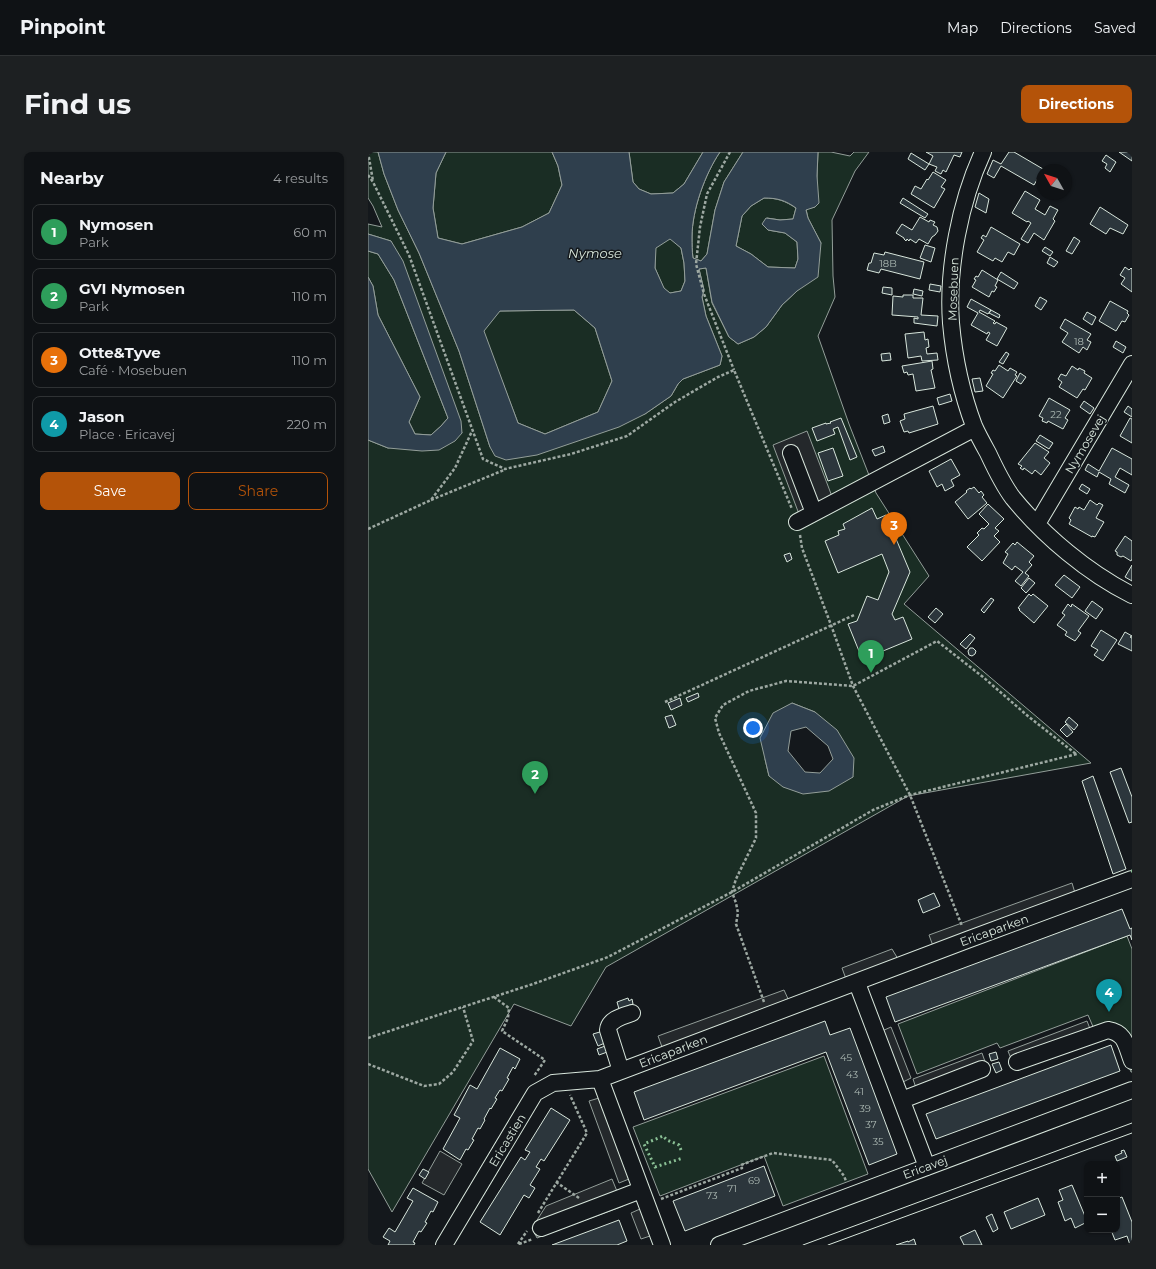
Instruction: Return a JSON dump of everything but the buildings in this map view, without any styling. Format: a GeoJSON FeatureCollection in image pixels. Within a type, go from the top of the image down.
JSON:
{"type":"FeatureCollection","features":[{"type":"Feature","properties":{"kind":"street","name":"Mosebuen"},"geometry":{"type":"LineString","coordinates":[[983,152],[962,212],[952,272],[951,323],[960,381],[975,428],[995,467],[1013,497],[1037,524],[1074,559],[1132,595]]}},
{"type":"Feature","properties":{"kind":"street","name":"Nymosevej"},"geometry":{"type":"LineString","coordinates":[[1037,524],[1132,364]]}},
{"type":"Feature","properties":{"kind":"street"},"geometry":{"type":"LineString","coordinates":[[797,522],[975,428]]}},
{"type":"Feature","properties":{"kind":"street"},"geometry":{"type":"LineString","coordinates":[[790,453],[814,513]]}},
{"type":"Feature","properties":{"kind":"street","name":"Ericaparken"},"geometry":{"type":"LineString","coordinates":[[600,1079],[1132,879]]}},
{"type":"Feature","properties":{"kind":"street"},"geometry":{"type":"LineString","coordinates":[[856,983],[927,1167]]}},
{"type":"Feature","properties":{"kind":"street"},"geometry":{"type":"LineString","coordinates":[[621,1071],[608,1026],[613,1021],[632,1013]]}},
{"type":"Feature","properties":{"kind":"street"},"geometry":{"type":"LineString","coordinates":[[1017,1062],[1108,1030],[1120,1034],[1124,1039],[1132,1061]]}},
{"type":"Feature","properties":{"kind":"street"},"geometry":{"type":"LineString","coordinates":[[902,1100],[982,1069]]}},
{"type":"Feature","properties":{"kind":"street"},"geometry":{"type":"LineString","coordinates":[[600,1079],[662,1245]]}},
{"type":"Feature","properties":{"kind":"street","name":"Ericastien"},"geometry":{"type":"LineString","coordinates":[[444,1245],[535,1093],[553,1083],[600,1079]]}},
{"type":"Feature","properties":{"kind":"street","name":"Ericavej"},"geometry":{"type":"LineString","coordinates":[[719,1245],[1132,1090]]}},
{"type":"Feature","properties":{"kind":"street"},"geometry":{"type":"LineString","coordinates":[[536,1222],[593,1208],[641,1190]]}},
{"type":"Feature","properties":{"kind":"path"},"geometry":{"type":"LineString","coordinates":[[368,152],[373,182]]}},
{"type":"Feature","properties":{"kind":"path"},"geometry":{"type":"LineString","coordinates":[[730,152],[707,194],[700,228],[696,264],[704,294],[797,522],[802,548],[853,686],[910,795],[967,940]]}},
{"type":"Feature","properties":{"kind":"path"},"geometry":{"type":"LineString","coordinates":[[368,175],[410,255],[483,459],[505,469]]}},
{"type":"Feature","properties":{"kind":"path"},"geometry":{"type":"LineString","coordinates":[[368,529],[431,500],[505,469],[571,454],[627,436],[675,402],[718,377],[734,370]]}},
{"type":"Feature","properties":{"kind":"path"},"geometry":{"type":"LineString","coordinates":[[431,500],[455,468],[472,430]]}},
{"type":"Feature","properties":{"kind":"path"},"geometry":{"type":"LineString","coordinates":[[665,702],[854,615]]}},
{"type":"Feature","properties":{"kind":"path"},"geometry":{"type":"LineString","coordinates":[[368,1038],[463,1008],[608,957],[732,892],[873,810],[910,795],[1077,754],[1029,717],[983,677],[937,641],[853,686],[786,681],[749,691],[723,705],[715,718],[719,733],[756,813],[756,838],[736,879],[732,892],[738,913],[736,924],[769,1015]]}},
{"type":"Feature","properties":{"kind":"path"},"geometry":{"type":"LineString","coordinates":[[494,997],[509,1008],[508,1018],[502,1031],[545,1060],[534,1077]]}},
{"type":"Feature","properties":{"kind":"path"},"geometry":{"type":"LineString","coordinates":[[368,1064],[424,1086],[439,1084],[453,1072],[473,1041],[463,1008]]}},
{"type":"Feature","properties":{"kind":"path"},"geometry":{"type":"LineString","coordinates":[[518,1244],[536,1222],[556,1182],[587,1133],[563,1082]]}},
{"type":"Feature","properties":{"kind":"path"},"geometry":{"type":"LineString","coordinates":[[647,1205],[742,1168],[741,1165],[773,1154],[832,1160],[844,1176],[852,1195]]}},
{"type":"Feature","properties":{"kind":"path"},"geometry":{"type":"LineString","coordinates":[[556,1182],[593,1208]]}},
{"type":"Feature","properties":{"kind":"green space"},"geometry":{"type":"Polygon","coordinates":[[[368,152],[378,152],[384,174],[398,210],[419,253],[459,351],[490,447],[645,414],[671,396],[678,384],[683,379],[720,365],[722,356],[706,316],[702,297],[704,290],[699,269],[706,268],[712,303],[729,337],[738,344],[754,337],[766,327],[782,305],[797,291],[821,243],[808,218],[806,209],[815,207],[818,152],[831,152],[850,156],[854,152],[869,152],[855,171],[832,220],[835,297],[818,336],[849,424],[876,493],[929,576],[904,604],[1091,763],[908,796],[606,967],[571,1026],[514,1004],[392,1212],[368,1169],[368,440],[388,448],[462,433],[391,241],[368,234],[368,224],[382,227],[368,198],[368,152]],[[792,703],[765,759],[769,776],[853,777],[815,712],[792,703]]]}},
{"type":"Feature","properties":{"kind":"green space"},"geometry":{"type":"Polygon","coordinates":[[[446,152],[552,152],[558,166],[562,185],[549,213],[522,227],[462,244],[438,238],[433,208],[436,173],[446,152]]]}},
{"type":"Feature","properties":{"kind":"green space"},"geometry":{"type":"Polygon","coordinates":[[[629,152],[703,152],[684,184],[673,193],[651,194],[639,189],[633,182],[629,152]]]}},
{"type":"Feature","properties":{"kind":"green space"},"geometry":{"type":"Polygon","coordinates":[[[720,152],[743,152],[724,182],[715,210],[707,254],[701,261],[693,258],[692,237],[694,215],[700,193],[709,171],[720,152]]]}},
{"type":"Feature","properties":{"kind":"green space"},"geometry":{"type":"Polygon","coordinates":[[[764,198],[781,200],[796,208],[793,219],[780,220],[767,218],[768,230],[785,233],[797,242],[798,259],[795,268],[768,267],[751,254],[736,246],[742,216],[751,206],[764,198]]]}},
{"type":"Feature","properties":{"kind":"green space"},"geometry":{"type":"Polygon","coordinates":[[[670,238],[681,248],[685,281],[681,291],[670,293],[664,289],[655,268],[655,248],[670,238]]]}},
{"type":"Feature","properties":{"kind":"green space"},"geometry":{"type":"Polygon","coordinates":[[[368,251],[378,254],[394,280],[448,418],[431,435],[415,434],[409,422],[420,397],[378,315],[373,286],[368,277],[368,251]]]}},
{"type":"Feature","properties":{"kind":"green space"},"geometry":{"type":"Polygon","coordinates":[[[574,310],[595,328],[612,381],[598,412],[545,434],[518,423],[483,331],[499,311],[574,310]]]}},
{"type":"Feature","properties":{"kind":"green space"},"geometry":{"type":"Polygon","coordinates":[[[1127,936],[1132,949],[1132,1072],[1112,1023],[1094,1029],[1088,1015],[1000,1048],[997,1043],[917,1074],[898,1024],[1127,936]]]}},
{"type":"Feature","properties":{"kind":"green space"},"geometry":{"type":"Polygon","coordinates":[[[824,1056],[868,1174],[783,1206],[764,1156],[660,1196],[633,1127],[824,1056]]]}},
{"type":"Feature","properties":{"kind":"shaded area"},"geometry":{"type":"Polygon","coordinates":[[[807,431],[833,499],[799,514],[773,445],[807,431]]]}},
{"type":"Feature","properties":{"kind":"shaded area"},"geometry":{"type":"Polygon","coordinates":[[[1072,883],[1075,893],[933,946],[929,935],[1072,883]]]}},
{"type":"Feature","properties":{"kind":"shaded area"},"geometry":{"type":"Polygon","coordinates":[[[892,949],[898,959],[846,979],[842,968],[892,949]]]}},
{"type":"Feature","properties":{"kind":"shaded area"},"geometry":{"type":"Polygon","coordinates":[[[784,990],[789,1001],[662,1047],[658,1036],[784,990]]]}},
{"type":"Feature","properties":{"kind":"shaded area"},"geometry":{"type":"Polygon","coordinates":[[[1087,1021],[1094,1039],[1015,1069],[1008,1051],[1087,1021]]]}},
{"type":"Feature","properties":{"kind":"shaded area"},"geometry":{"type":"Polygon","coordinates":[[[891,1027],[911,1078],[903,1082],[882,1031],[891,1027]]]}},
{"type":"Feature","properties":{"kind":"shaded area"},"geometry":{"type":"Polygon","coordinates":[[[982,1053],[989,1073],[914,1101],[916,1088],[913,1079],[982,1053]]]}},
{"type":"Feature","properties":{"kind":"shaded area"},"geometry":{"type":"Polygon","coordinates":[[[599,1098],[629,1179],[619,1183],[589,1101],[599,1098]]]}},
{"type":"Feature","properties":{"kind":"shaded area"},"geometry":{"type":"Polygon","coordinates":[[[440,1151],[462,1164],[444,1195],[422,1183],[440,1151]]]}},
{"type":"Feature","properties":{"kind":"shaded area"},"geometry":{"type":"Polygon","coordinates":[[[612,1179],[623,1206],[537,1238],[532,1228],[546,1206],[612,1179]]]}},
{"type":"Feature","properties":{"kind":"shaded area"},"geometry":{"type":"Polygon","coordinates":[[[640,1209],[650,1236],[641,1239],[631,1213],[640,1209]]]}},
{"type":"Feature","properties":{"kind":"water","name":"Nymose"},"geometry":{"type":"Polygon","coordinates":[[[378,152],[446,152],[436,173],[433,208],[438,238],[462,244],[522,227],[549,213],[562,185],[558,166],[552,152],[629,152],[633,182],[639,189],[651,194],[673,193],[684,184],[703,152],[720,152],[709,171],[700,193],[694,215],[692,237],[693,258],[701,261],[707,254],[715,210],[724,182],[743,152],[818,152],[817,176],[819,203],[815,207],[806,210],[808,218],[821,243],[818,277],[797,291],[782,305],[766,327],[754,337],[738,344],[729,337],[712,302],[706,268],[699,269],[704,290],[702,297],[706,316],[722,356],[720,365],[683,379],[678,384],[671,396],[645,414],[619,427],[537,455],[506,460],[495,456],[490,447],[459,351],[419,253],[398,210],[384,174],[378,152]],[[764,198],[751,206],[742,216],[736,246],[751,254],[768,267],[795,268],[798,259],[797,242],[785,233],[768,230],[762,224],[766,218],[780,220],[793,219],[796,208],[781,200],[764,198]],[[670,239],[656,248],[655,268],[664,288],[670,293],[681,291],[685,281],[681,248],[670,239]],[[574,310],[500,311],[484,331],[518,423],[545,434],[598,412],[612,381],[595,328],[574,310]]]}},
{"type":"Feature","properties":{"kind":"water"},"geometry":{"type":"Polygon","coordinates":[[[368,234],[391,241],[403,261],[461,421],[462,433],[455,441],[439,450],[422,451],[388,448],[368,440],[368,277],[373,286],[378,315],[420,397],[409,422],[415,434],[431,435],[448,418],[394,280],[378,254],[368,251],[368,234]]]}},
{"type":"Feature","properties":{"kind":"water"},"geometry":{"type":"Polygon","coordinates":[[[792,703],[815,712],[837,730],[854,758],[853,777],[829,791],[803,794],[783,787],[769,776],[760,738],[773,713],[792,703]],[[806,727],[791,731],[788,751],[805,772],[820,773],[833,759],[828,746],[806,727]]]}},
{"type":"Feature","properties":{"kind":"tram line"},"geometry":{"type":"LineString","coordinates":[[803,1245],[1132,1123]]}},
{"type":"Feature","properties":{"kind":"tram line"},"geometry":{"type":"LineString","coordinates":[[828,1245],[1132,1133]]}},
{"type":"Feature","properties":{"kind":"hedge"},"geometry":{"type":"LineString","coordinates":[[681,1150],[679,1145],[667,1140],[663,1136],[644,1144],[655,1167],[683,1158]]}},
{"type":"Feature","properties":{"kind":"place","name":"Otte&Tyve"},"geometry":{"type":"Point","coordinates":[894,545]}},
{"type":"Feature","properties":{"kind":"place","name":"Nymosen"},"geometry":{"type":"Point","coordinates":[871,673]}},
{"type":"Feature","properties":{"kind":"place","name":"GVI Nymosen"},"geometry":{"type":"Point","coordinates":[535,794]}},
{"type":"Feature","properties":{"kind":"place","name":"Jason"},"geometry":{"type":"Point","coordinates":[1109,1012]}}]}
